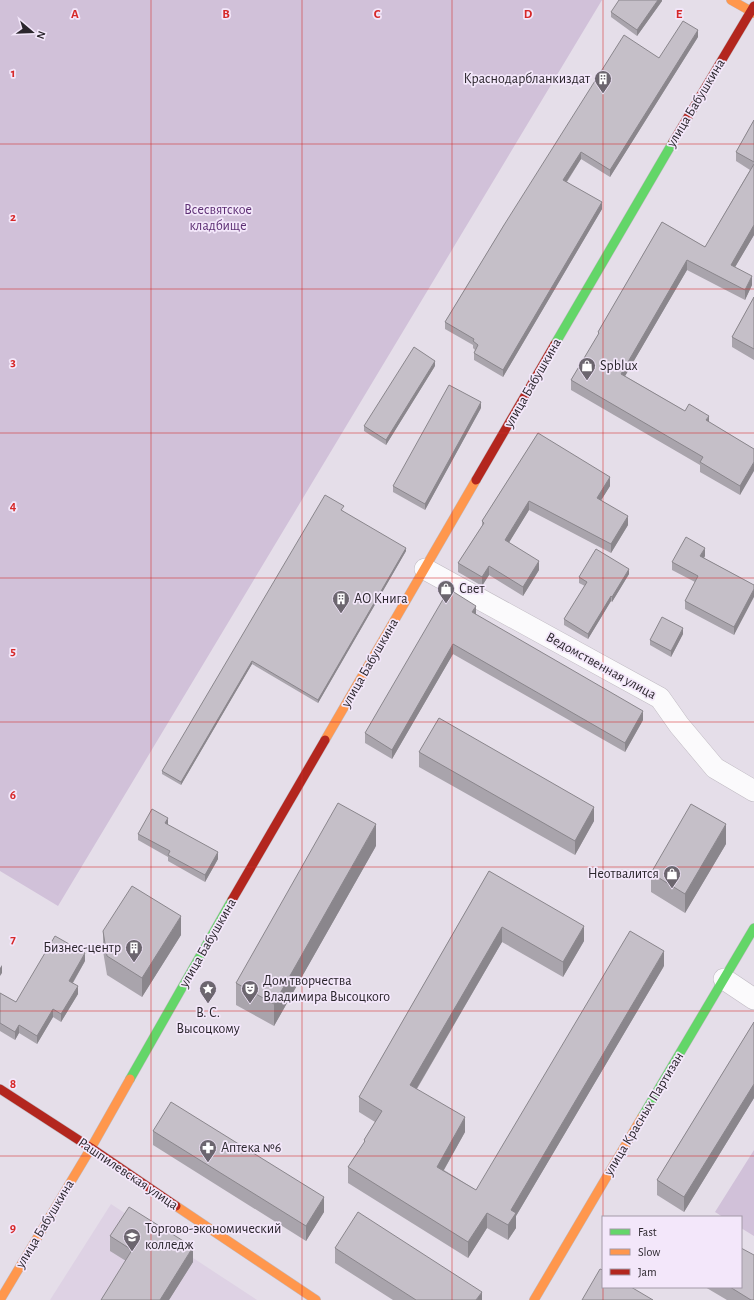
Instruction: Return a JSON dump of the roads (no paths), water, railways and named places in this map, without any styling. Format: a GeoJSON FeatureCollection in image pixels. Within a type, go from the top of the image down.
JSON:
{"type":"FeatureCollection","features":[{"type":"Feature","properties":{"kind":"main road"},"geometry":{"type":"LineString","coordinates":[[731,0],[753,10]]}},
{"type":"Feature","properties":{"kind":"main road","name":"улица Бабушкина"},"geometry":{"type":"LineString","coordinates":[[0,1300],[91,1148],[213,933],[635,206],[753,10]]}},
{"type":"Feature","properties":{"kind":"main road","name":"улица Красных Партизан"},"geometry":{"type":"LineString","coordinates":[[534,1300],[754,928]]}},
{"type":"Feature","properties":{"kind":"main road","name":"Рашпилевская улица"},"geometry":{"type":"LineString","coordinates":[[0,1090],[91,1148],[307,1296],[316,1300]]}},
{"type":"Feature","properties":{"kind":"street","name":"Ведомственная улица"},"geometry":{"type":"LineString","coordinates":[[425,569],[660,698],[679,725],[715,768],[754,791]]}},
{"type":"Feature","properties":{"kind":"street"},"geometry":{"type":"LineString","coordinates":[[724,979],[754,999]]}},
{"type":"Feature","properties":{"kind":"place","name":"Краснодарбланкиздат"},"geometry":{"type":"Point","coordinates":[603,94]}},
{"type":"Feature","properties":{"kind":"place","name":"Spblux"},"geometry":{"type":"Point","coordinates":[587,381]}},
{"type":"Feature","properties":{"kind":"place","name":"Свет"},"geometry":{"type":"Point","coordinates":[446,604]}},
{"type":"Feature","properties":{"kind":"place","name":"АО Книга"},"geometry":{"type":"Point","coordinates":[341,614]}},
{"type":"Feature","properties":{"kind":"place","name":"Неотвалится"},"geometry":{"type":"Point","coordinates":[672,889]}},
{"type":"Feature","properties":{"kind":"place","name":"Бизнес-центр"},"geometry":{"type":"Point","coordinates":[134,963]}},
{"type":"Feature","properties":{"kind":"place","name":"В. С. Высоцкому"},"geometry":{"type":"Point","coordinates":[208,1004]}},
{"type":"Feature","properties":{"kind":"place","name":"Дом творчества Владимира Высоцкого"},"geometry":{"type":"Point","coordinates":[250,1004]}},
{"type":"Feature","properties":{"kind":"place","name":"Аптека №6"},"geometry":{"type":"Point","coordinates":[208,1163]}},
{"type":"Feature","properties":{"kind":"place","name":"Торгово-экономический колледж"},"geometry":{"type":"Point","coordinates":[132,1252]}},
{"type":"Feature","properties":{"kind":"park label","name":"Всесвятское кладбище"},"geometry":{"type":"Point","coordinates":[218,218]}}]}
